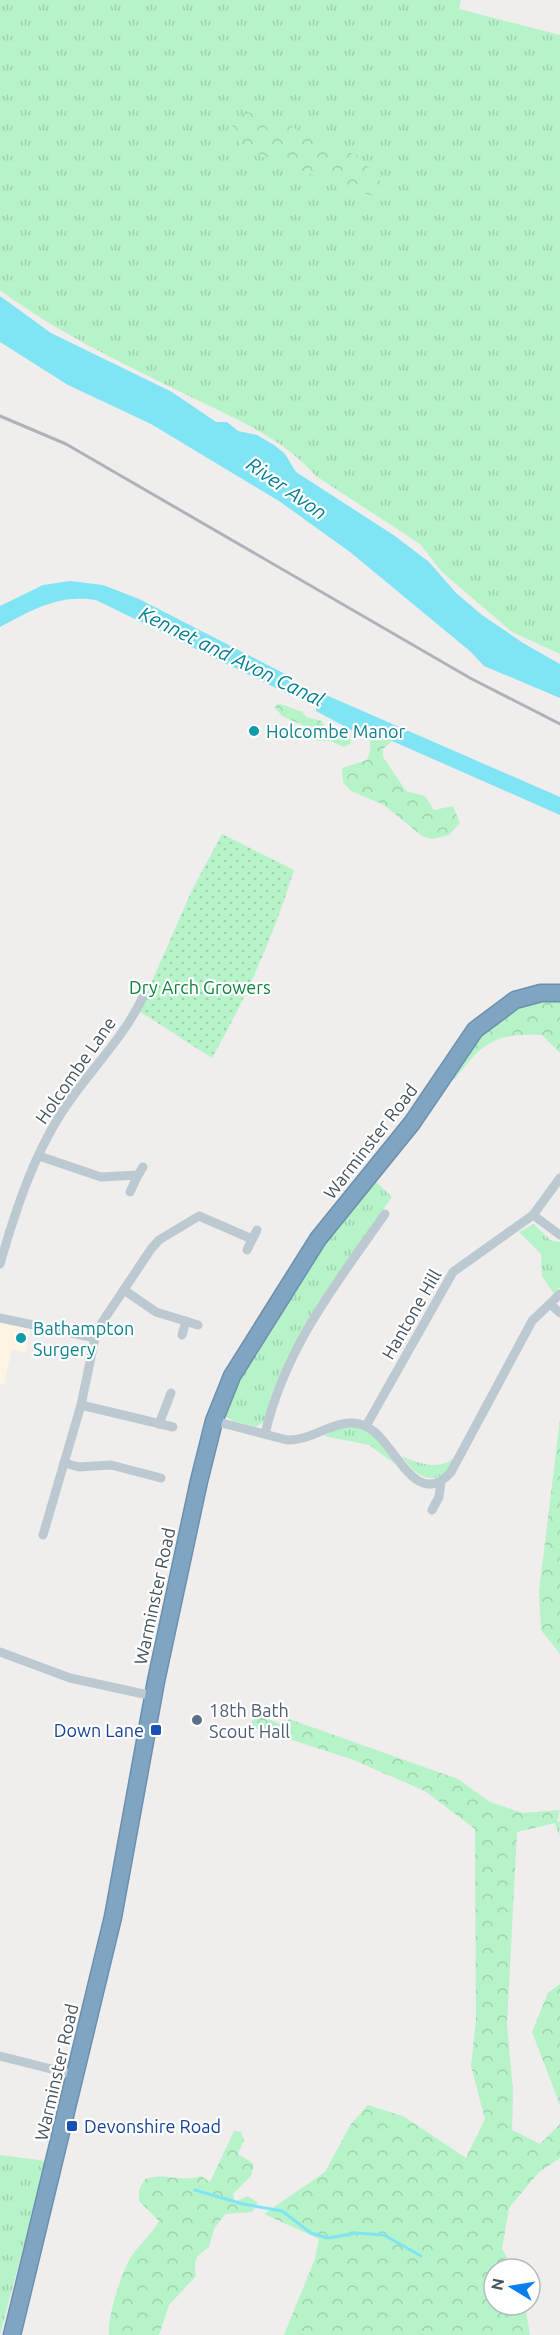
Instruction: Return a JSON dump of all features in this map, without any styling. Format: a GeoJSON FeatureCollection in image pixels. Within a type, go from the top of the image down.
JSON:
{"type":"FeatureCollection","features":[{"type":"Feature","properties":{"kind":"highway","name":"Warminster Road"},"geometry":{"type":"LineString","coordinates":[[12,2335],[113,1917],[153,1696],[185,1541],[214,1421],[232,1376],[318,1239],[412,1123],[475,1030],[514,1000],[542,993],[560,993]]}},
{"type":"Feature","properties":{"kind":"street","name":"Holcombe Lane"},"geometry":{"type":"LineString","coordinates":[[0,1264],[3,1240],[39,1156],[70,1100],[110,1050],[143,997]]}},
{"type":"Feature","properties":{"kind":"street"},"geometry":{"type":"LineString","coordinates":[[39,1156],[101,1177],[141,1171],[130,1192]]}},
{"type":"Feature","properties":{"kind":"street","name":"Hantone Hill"},"geometry":{"type":"LineString","coordinates":[[366,1426],[453,1272],[533,1215],[560,1178]]}},
{"type":"Feature","properties":{"kind":"street"},"geometry":{"type":"LineString","coordinates":[[265,1434],[273,1399],[308,1326],[385,1214]]}},
{"type":"Feature","properties":{"kind":"street"},"geometry":{"type":"LineString","coordinates":[[533,1215],[560,1235]]}},
{"type":"Feature","properties":{"kind":"street"},"geometry":{"type":"LineString","coordinates":[[43,1535],[81,1405],[95,1338],[103,1321],[159,1240],[199,1216],[254,1234],[247,1250]]}},
{"type":"Feature","properties":{"kind":"street"},"geometry":{"type":"LineString","coordinates":[[124,1290],[156,1312],[198,1325]]}},
{"type":"Feature","properties":{"kind":"street"},"geometry":{"type":"LineString","coordinates":[[214,1421],[300,1440],[347,1422],[366,1426],[378,1433],[414,1478],[425,1483],[441,1482],[452,1472],[532,1321],[560,1294]]}},
{"type":"Feature","properties":{"kind":"street"},"geometry":{"type":"LineString","coordinates":[[550,1304],[560,1313]]}},
{"type":"Feature","properties":{"kind":"street"},"geometry":{"type":"LineString","coordinates":[[0,1318],[95,1338]]}},
{"type":"Feature","properties":{"kind":"street"},"geometry":{"type":"LineString","coordinates":[[182,1335],[186,1322]]}},
{"type":"Feature","properties":{"kind":"street"},"geometry":{"type":"LineString","coordinates":[[159,1424],[171,1393]]}},
{"type":"Feature","properties":{"kind":"street"},"geometry":{"type":"LineString","coordinates":[[81,1405],[173,1427]]}},
{"type":"Feature","properties":{"kind":"street"},"geometry":{"type":"LineString","coordinates":[[64,1463],[79,1467],[111,1465],[133,1475],[161,1478]]}},
{"type":"Feature","properties":{"kind":"street"},"geometry":{"type":"LineString","coordinates":[[432,1510],[439,1497],[441,1482]]}},
{"type":"Feature","properties":{"kind":"street"},"geometry":{"type":"LineString","coordinates":[[47,1522],[58,1526]]}},
{"type":"Feature","properties":{"kind":"street"},"geometry":{"type":"LineString","coordinates":[[0,1652],[70,1678],[153,1696]]}},
{"type":"Feature","properties":{"kind":"street"},"geometry":{"type":"LineString","coordinates":[[0,2056],[75,2075]]}},
{"type":"Feature","properties":{"kind":"shaded area"},"geometry":{"type":"Polygon","coordinates":[[[0,1323],[30,1329],[26,1352],[12,1349],[4,1385],[0,1384],[0,1323]]]}},
{"type":"Feature","properties":{"kind":"green space"},"geometry":{"type":"Polygon","coordinates":[[[0,0],[461,0],[459,9],[560,35],[560,654],[512,632],[442,572],[420,544],[316,476],[303,462],[273,439],[92,347],[22,306],[0,290],[0,0]]]}},
{"type":"Feature","properties":{"kind":"green space"},"geometry":{"type":"Polygon","coordinates":[[[246,112],[263,115],[358,156],[378,178],[390,197],[387,201],[243,150],[234,135],[232,123],[246,112]]]}},
{"type":"Feature","properties":{"kind":"green space"},"geometry":{"type":"Polygon","coordinates":[[[277,704],[302,711],[306,717],[322,721],[324,726],[345,731],[351,743],[344,747],[330,741],[316,741],[309,728],[282,716],[275,708],[277,704]]]}},
{"type":"Feature","properties":{"kind":"green space"},"geometry":{"type":"Polygon","coordinates":[[[364,733],[374,733],[392,741],[383,749],[383,757],[406,791],[425,796],[434,810],[453,806],[460,823],[449,835],[432,839],[422,836],[384,805],[351,791],[343,782],[342,768],[367,760],[370,746],[369,739],[364,733]]]}},
{"type":"Feature","properties":{"kind":"green space","name":"Dry Arch Growers"},"geometry":{"type":"Polygon","coordinates":[[[222,834],[294,870],[278,918],[258,966],[212,1058],[139,1011],[192,890],[222,834]]]}},
{"type":"Feature","properties":{"kind":"green space"},"geometry":{"type":"Polygon","coordinates":[[[539,1002],[560,1002],[560,1053],[542,1035],[501,1038],[482,1048],[455,1079],[452,1079],[478,1041],[498,1021],[524,1006],[539,1002]]]}},
{"type":"Feature","properties":{"kind":"green space"},"geometry":{"type":"Polygon","coordinates":[[[374,1180],[392,1197],[301,1332],[273,1391],[264,1422],[255,1427],[233,1421],[226,1416],[226,1406],[238,1380],[331,1230],[374,1180]]]}},
{"type":"Feature","properties":{"kind":"green space"},"geometry":{"type":"Polygon","coordinates":[[[534,1224],[550,1240],[560,1242],[560,1287],[554,1294],[542,1276],[541,1254],[519,1232],[534,1224]]]}},
{"type":"Feature","properties":{"kind":"green space"},"geometry":{"type":"Polygon","coordinates":[[[560,1419],[560,1654],[541,1630],[539,1592],[560,1419]]]}},
{"type":"Feature","properties":{"kind":"green space"},"geometry":{"type":"Polygon","coordinates":[[[357,1427],[372,1432],[395,1464],[369,1445],[324,1436],[339,1428],[357,1427]]]}},
{"type":"Feature","properties":{"kind":"green space"},"geometry":{"type":"Polygon","coordinates":[[[458,1455],[445,1473],[431,1478],[416,1472],[402,1456],[424,1464],[438,1465],[458,1455]]]}},
{"type":"Feature","properties":{"kind":"green space"},"geometry":{"type":"Polygon","coordinates":[[[254,1713],[285,1726],[289,1719],[458,1779],[490,1802],[523,1813],[560,1810],[557,1822],[560,1821],[559,1836],[555,1823],[517,1832],[507,2024],[513,2091],[512,2130],[540,2144],[560,2124],[560,2158],[539,2172],[509,2208],[502,2249],[507,2257],[482,2257],[482,2317],[527,2317],[530,2335],[284,2335],[315,2259],[319,2239],[264,2214],[325,2172],[351,2124],[368,2105],[403,2116],[466,2158],[485,2119],[471,2066],[476,2020],[475,1829],[425,1791],[351,1759],[251,1727],[254,1713]]]}},
{"type":"Feature","properties":{"kind":"green space"},"geometry":{"type":"Polygon","coordinates":[[[560,1984],[560,2105],[532,2032],[548,1993],[560,1984]]]}},
{"type":"Feature","properties":{"kind":"green space"},"geometry":{"type":"Polygon","coordinates":[[[234,2131],[241,2132],[244,2140],[238,2154],[254,2164],[251,2176],[233,2194],[235,2202],[248,2196],[258,2203],[252,2212],[225,2214],[214,2229],[209,2247],[196,2259],[196,2276],[169,2305],[159,2335],[109,2335],[113,2306],[129,2260],[159,2221],[139,2201],[139,2190],[145,2179],[201,2176],[210,2182],[234,2131]]]}},
{"type":"Feature","properties":{"kind":"green space"},"geometry":{"type":"Polygon","coordinates":[[[0,2155],[46,2161],[0,2335],[0,2155]]]}},
{"type":"Feature","properties":{"kind":"water","name":"River Avon"},"geometry":{"type":"Polygon","coordinates":[[[0,296],[51,333],[172,392],[216,422],[227,422],[238,431],[257,435],[274,445],[285,454],[296,472],[395,536],[429,562],[456,593],[482,615],[523,643],[560,664],[560,698],[484,666],[471,652],[350,552],[279,501],[151,424],[68,385],[0,342],[0,296]]]}},
{"type":"Feature","properties":{"kind":"water","name":"Kennet and Avon Canal"},"geometry":{"type":"Polygon","coordinates":[[[70,581],[103,585],[139,599],[289,676],[309,692],[326,695],[560,797],[560,815],[374,733],[355,732],[316,711],[316,705],[306,698],[294,693],[286,693],[96,600],[57,601],[34,609],[0,627],[0,606],[43,585],[70,581]]]}},
{"type":"Feature","properties":{"kind":"waterway"},"geometry":{"type":"LineString","coordinates":[[195,2190],[243,2204],[282,2211],[311,2233],[328,2238],[357,2233],[384,2235],[421,2256]]}},
{"type":"Feature","properties":{"kind":"railway"},"geometry":{"type":"LineString","coordinates":[[0,416],[66,444],[470,678],[560,724]]}},
{"type":"Feature","properties":{"kind":"place","name":"Holcombe Manor"},"geometry":{"type":"Point","coordinates":[254,731]}},
{"type":"Feature","properties":{"kind":"place","name":"Bathampton Surgery"},"geometry":{"type":"Point","coordinates":[21,1338]}},
{"type":"Feature","properties":{"kind":"place","name":"18th Bath Scout Hall"},"geometry":{"type":"Point","coordinates":[197,1720]}},
{"type":"Feature","properties":{"kind":"place","name":"Down Lane"},"geometry":{"type":"Point","coordinates":[156,1730]}},
{"type":"Feature","properties":{"kind":"place","name":"Devonshire Road"},"geometry":{"type":"Point","coordinates":[72,2126]}}]}
